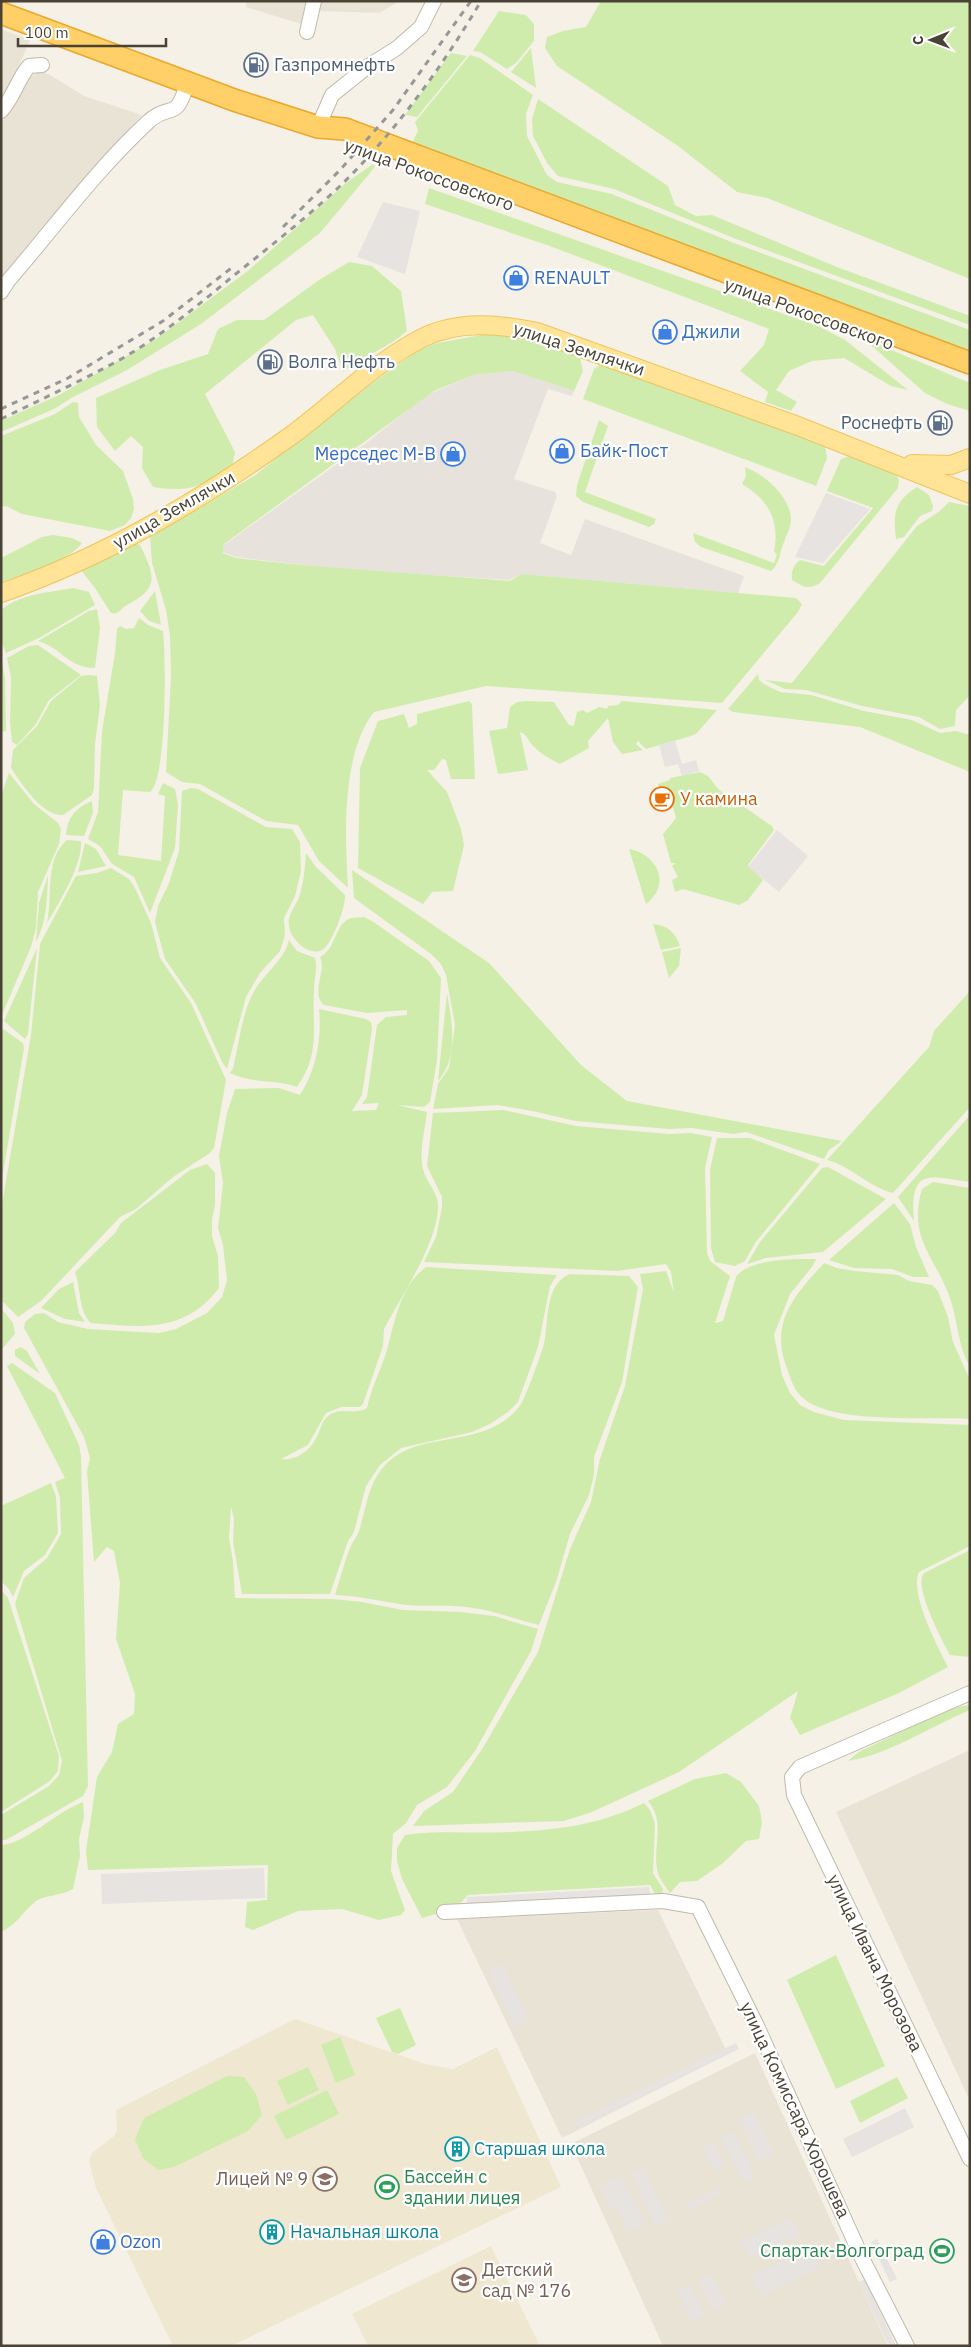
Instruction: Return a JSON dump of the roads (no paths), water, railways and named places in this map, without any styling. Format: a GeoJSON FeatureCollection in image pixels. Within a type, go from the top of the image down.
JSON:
{"type":"FeatureCollection","features":[{"type":"Feature","properties":{"kind":"highway"},"geometry":{"type":"LineString","coordinates":[[1,13],[188,83],[318,127]]}},
{"type":"Feature","properties":{"kind":"highway","name":"улица Рокоссовского"},"geometry":{"type":"LineString","coordinates":[[318,127],[345,129],[970,363]]}},
{"type":"Feature","properties":{"kind":"highway","name":"улица Рокоссовского"},"geometry":{"type":"LineString","coordinates":[[318,127],[339,142],[970,373]]}},
{"type":"Feature","properties":{"kind":"main road","name":"улица Землячки"},"geometry":{"type":"LineString","coordinates":[[1,593],[102,552],[207,494],[293,434],[382,363],[423,338],[457,327],[500,325],[537,332],[798,426],[934,478],[970,494]]}},
{"type":"Feature","properties":{"kind":"main road"},"geometry":{"type":"LineString","coordinates":[[894,464],[951,465],[970,458]]}},
{"type":"Feature","properties":{"kind":"main road"},"geometry":{"type":"LineString","coordinates":[[934,478],[970,472]]}},
{"type":"Feature","properties":{"kind":"street"},"geometry":{"type":"LineString","coordinates":[[307,32],[314,1]]}},
{"type":"Feature","properties":{"kind":"street"},"geometry":{"type":"LineString","coordinates":[[318,127],[332,95],[367,66],[397,48],[421,26],[434,1]]}},
{"type":"Feature","properties":{"kind":"street"},"geometry":{"type":"LineString","coordinates":[[1,111],[10,101],[19,77],[29,66],[42,65]]}},
{"type":"Feature","properties":{"kind":"street"},"geometry":{"type":"LineString","coordinates":[[1,292],[8,281],[129,140],[155,115],[174,111],[182,102],[188,83]]}},
{"type":"Feature","properties":{"kind":"street","name":"улица Ивана Морозова"},"geometry":{"type":"LineString","coordinates":[[970,1693],[800,1767],[792,1777],[794,1795],[970,2159]]}},
{"type":"Feature","properties":{"kind":"street","name":"улица Комиссара Хорошева"},"geometry":{"type":"LineString","coordinates":[[444,1912],[663,1901],[698,1907],[757,2026],[863,2260],[907,2346]]}},
{"type":"Feature","properties":{"kind":"railway"},"geometry":{"type":"LineString","coordinates":[[283,227],[340,170],[393,110],[471,1]]}},
{"type":"Feature","properties":{"kind":"railway"},"geometry":{"type":"LineString","coordinates":[[1,419],[108,366],[152,340],[313,210],[359,167],[398,122],[434,75],[481,1]]}},
{"type":"Feature","properties":{"kind":"railway"},"geometry":{"type":"LineString","coordinates":[[1,409],[68,378],[163,321],[234,266]]}},
{"type":"Feature","properties":{"kind":"place","name":"Газпромнефть"},"geometry":{"type":"Point","coordinates":[256,65]}},
{"type":"Feature","properties":{"kind":"place","name":"RENAULT"},"geometry":{"type":"Point","coordinates":[516,278]}},
{"type":"Feature","properties":{"kind":"place","name":"Джили"},"geometry":{"type":"Point","coordinates":[665,332]}},
{"type":"Feature","properties":{"kind":"place","name":"Волга Нефть"},"geometry":{"type":"Point","coordinates":[270,362]}},
{"type":"Feature","properties":{"kind":"place","name":"Роснефть"},"geometry":{"type":"Point","coordinates":[940,423]}},
{"type":"Feature","properties":{"kind":"place","name":"Байк-Пост"},"geometry":{"type":"Point","coordinates":[562,451]}},
{"type":"Feature","properties":{"kind":"place","name":"Мерседес M-B"},"geometry":{"type":"Point","coordinates":[453,454]}},
{"type":"Feature","properties":{"kind":"place","name":"У камина"},"geometry":{"type":"Point","coordinates":[662,799]}},
{"type":"Feature","properties":{"kind":"place","name":"Старшая школа"},"geometry":{"type":"Point","coordinates":[457,2149]}},
{"type":"Feature","properties":{"kind":"place","name":"Лицей № 9"},"geometry":{"type":"Point","coordinates":[325,2179]}},
{"type":"Feature","properties":{"kind":"place","name":"Бассейн с здании лицея"},"geometry":{"type":"Point","coordinates":[387,2187]}},
{"type":"Feature","properties":{"kind":"place","name":"Начальная школа"},"geometry":{"type":"Point","coordinates":[272,2232]}},
{"type":"Feature","properties":{"kind":"place","name":"Ozon"},"geometry":{"type":"Point","coordinates":[103,2242]}},
{"type":"Feature","properties":{"kind":"place","name":"Спартак-Волгоград"},"geometry":{"type":"Point","coordinates":[942,2251]}},
{"type":"Feature","properties":{"kind":"place","name":"Детский сад № 176"},"geometry":{"type":"Point","coordinates":[464,2280]}}]}
